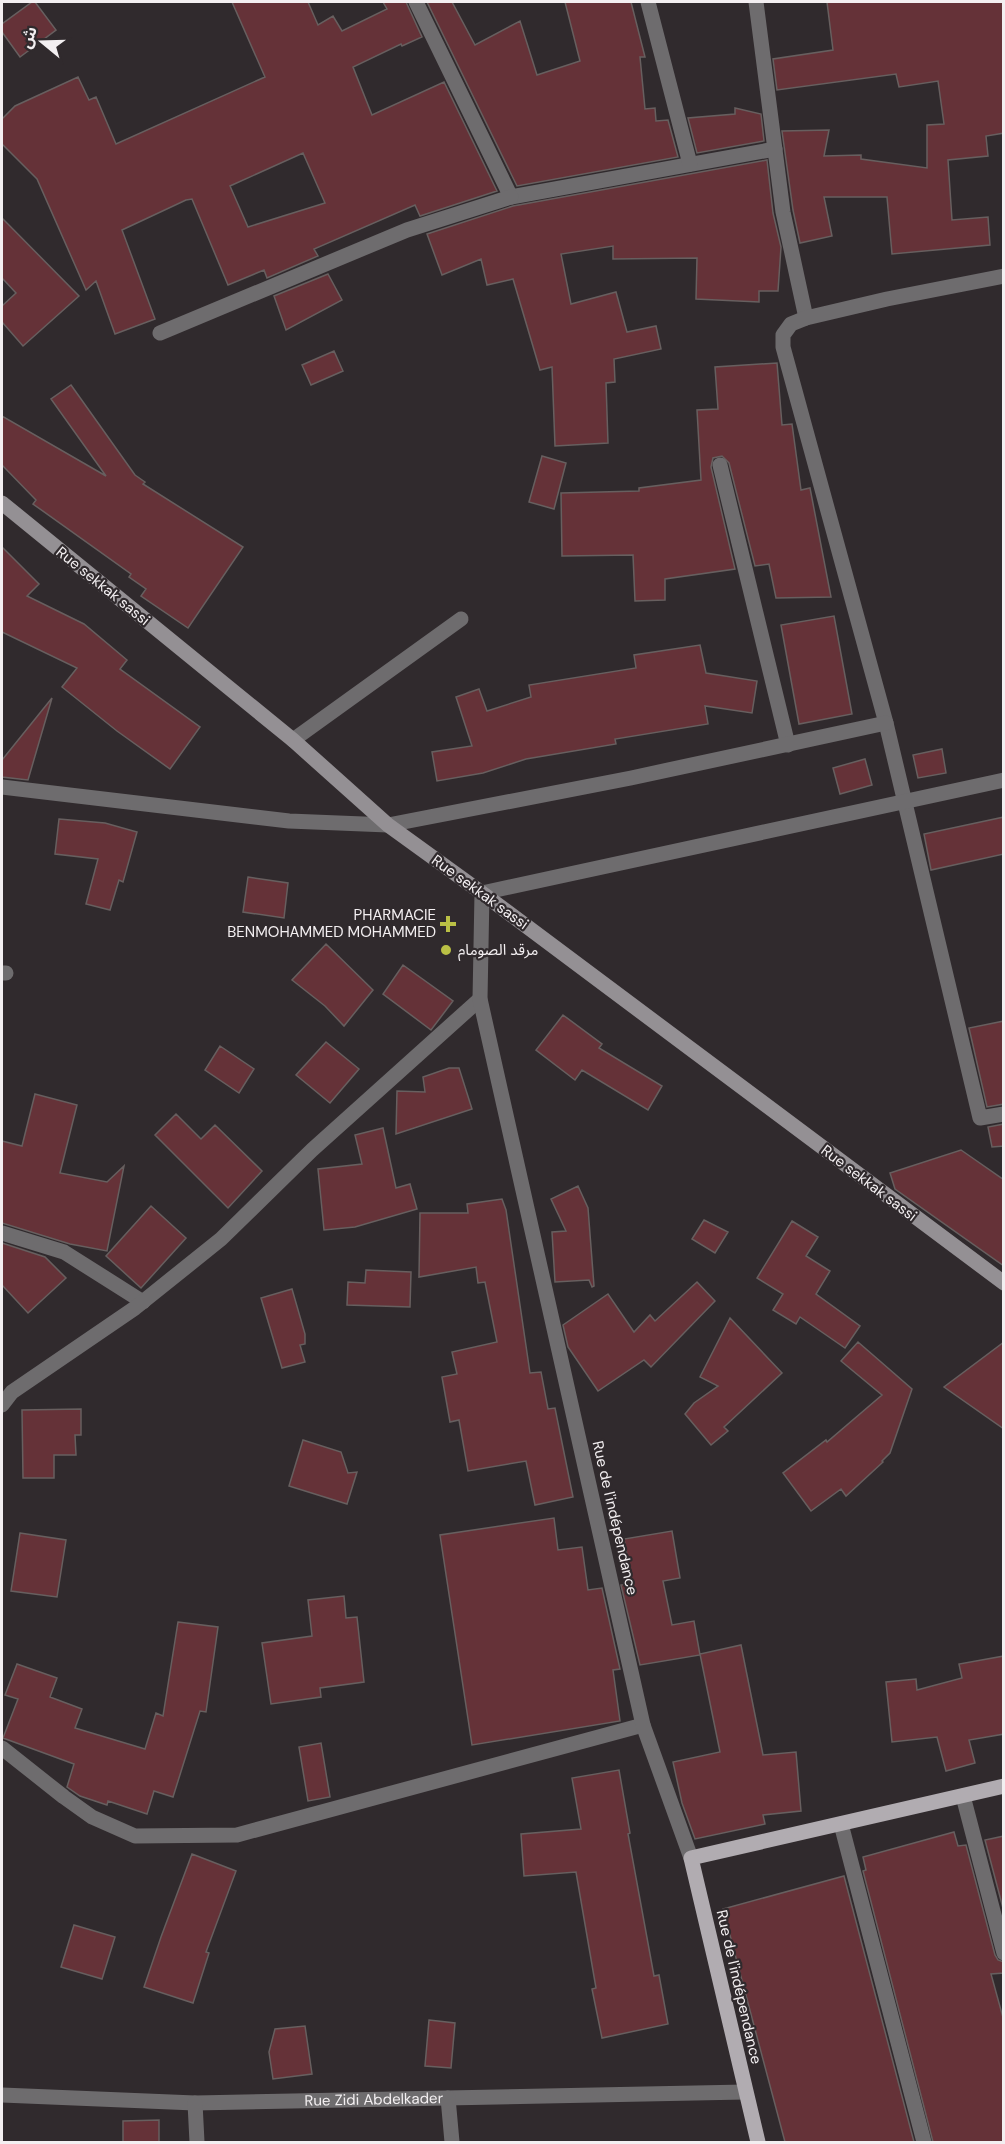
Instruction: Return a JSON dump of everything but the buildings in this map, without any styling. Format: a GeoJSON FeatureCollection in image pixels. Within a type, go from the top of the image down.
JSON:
{"type":"FeatureCollection","features":[{"type":"Feature","properties":{"kind":"main road"},"geometry":{"type":"LineString","coordinates":[[691,1858],[1004,1786]]}},
{"type":"Feature","properties":{"kind":"main road","name":"Rue de l'indépendance"},"geometry":{"type":"LineString","coordinates":[[691,1858],[758,2142]]}},
{"type":"Feature","properties":{"kind":"street"},"geometry":{"type":"LineString","coordinates":[[416,2],[511,197]]}},
{"type":"Feature","properties":{"kind":"street"},"geometry":{"type":"LineString","coordinates":[[648,2],[690,164]]}},
{"type":"Feature","properties":{"kind":"street"},"geometry":{"type":"LineString","coordinates":[[756,2],[783,212],[806,318]]}},
{"type":"Feature","properties":{"kind":"street"},"geometry":{"type":"LineString","coordinates":[[160,333],[407,230],[511,197],[775,149]]}},
{"type":"Feature","properties":{"kind":"street"},"geometry":{"type":"LineString","coordinates":[[1004,276],[886,299],[806,318],[791,324],[783,335],[783,347],[886,723],[980,1118],[1004,1114]]}},
{"type":"Feature","properties":{"kind":"street"},"geometry":{"type":"LineString","coordinates":[[720,465],[788,746]]}},
{"type":"Feature","properties":{"kind":"street","name":"Rue sekkak sassi"},"geometry":{"type":"LineString","coordinates":[[2,503],[293,740],[388,825],[1004,1283]]}},
{"type":"Feature","properties":{"kind":"street"},"geometry":{"type":"LineString","coordinates":[[293,740],[461,619]]}},
{"type":"Feature","properties":{"kind":"street"},"geometry":{"type":"LineString","coordinates":[[2,787],[289,820],[388,825],[788,746],[886,723]]}},
{"type":"Feature","properties":{"kind":"street"},"geometry":{"type":"LineString","coordinates":[[482,893],[1004,780]]}},
{"type":"Feature","properties":{"kind":"street","name":"Rue de l'indépendance"},"geometry":{"type":"LineString","coordinates":[[482,893],[480,999],[643,1725],[691,1858]]}},
{"type":"Feature","properties":{"kind":"street"},"geometry":{"type":"LineString","coordinates":[[2,1405],[12,1392],[143,1302],[221,1239],[312,1150],[480,999]]}},
{"type":"Feature","properties":{"kind":"street"},"geometry":{"type":"LineString","coordinates":[[2,1233],[64,1252],[143,1302]]}},
{"type":"Feature","properties":{"kind":"street"},"geometry":{"type":"LineString","coordinates":[[2,1748],[92,1817],[135,1836],[237,1835],[643,1725]]}},
{"type":"Feature","properties":{"kind":"street"},"geometry":{"type":"LineString","coordinates":[[963,1796],[1004,1953]]}},
{"type":"Feature","properties":{"kind":"street"},"geometry":{"type":"LineString","coordinates":[[841,1824],[924,2142]]}},
{"type":"Feature","properties":{"kind":"street","name":"Rue Zidi Abdelkader"},"geometry":{"type":"LineString","coordinates":[[2,2095],[195,2103],[745,2092]]}},
{"type":"Feature","properties":{"kind":"street"},"geometry":{"type":"LineString","coordinates":[[448,2098],[452,2142]]}},
{"type":"Feature","properties":{"kind":"street"},"geometry":{"type":"LineString","coordinates":[[195,2103],[197,2142]]}},
{"type":"Feature","properties":{"kind":"place","name":"PHARMACIE BENMOHAMMED MOHAMMED"},"geometry":{"type":"Point","coordinates":[448,924]}},
{"type":"Feature","properties":{"kind":"place","name":"مرقد الصومام"},"geometry":{"type":"Point","coordinates":[446,950]}}]}
